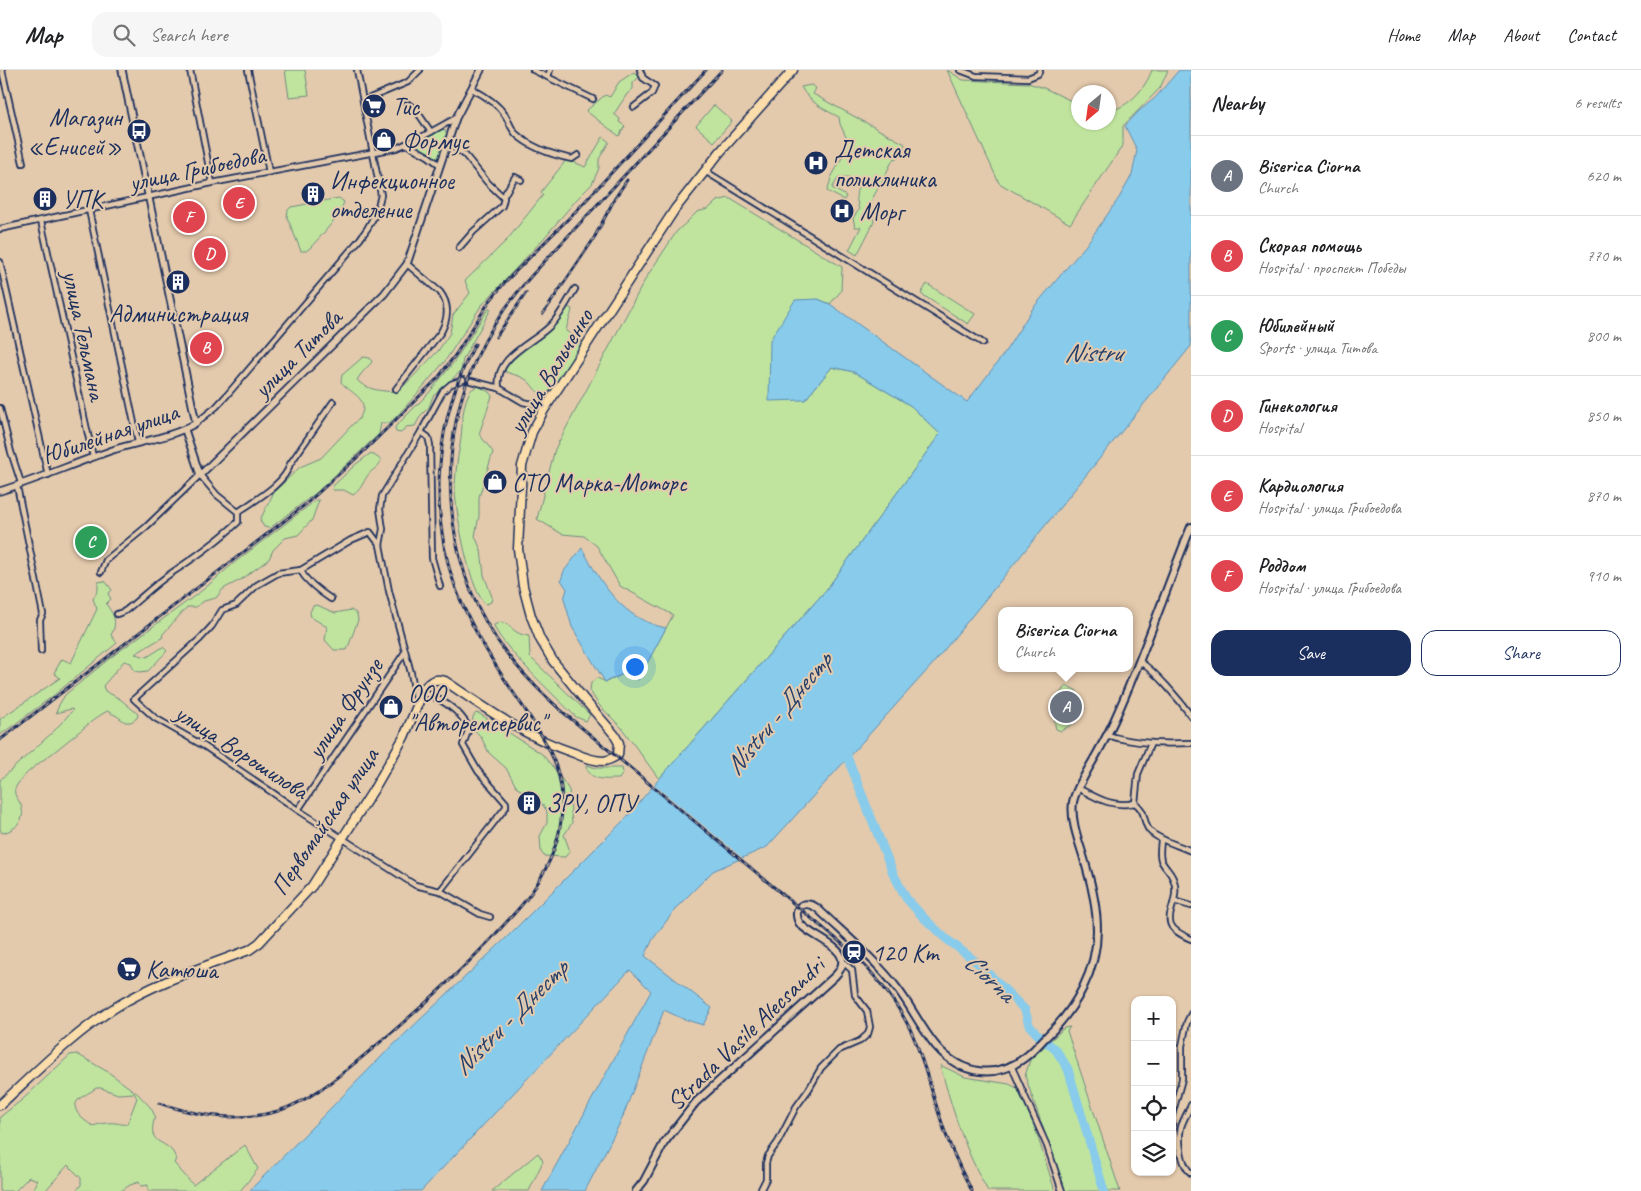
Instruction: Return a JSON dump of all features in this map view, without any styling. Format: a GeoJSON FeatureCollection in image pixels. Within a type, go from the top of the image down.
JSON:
{"type":"FeatureCollection","features":[{"type":"Feature","properties":{"kind":"main road","name":"улица Вальченко"},"geometry":{"type":"LineString","coordinates":[[423,692],[431,681],[440,680],[546,744],[602,761],[611,760],[618,754],[619,743],[614,734],[553,661],[540,639],[531,616],[523,586],[518,549],[522,466],[532,432],[546,407],[675,209],[705,171],[793,70]]}},
{"type":"Feature","properties":{"kind":"main road","name":"Strada Vasile Alecsandri"},"geometry":{"type":"LineString","coordinates":[[636,1191],[644,1181],[664,1143],[696,1102],[835,976],[842,967],[843,962],[839,951],[800,924],[797,912],[802,905],[810,904],[817,908],[878,965],[898,989],[936,1046],[953,1061],[972,1071],[991,1072],[1012,1065],[1028,1055],[1066,1017],[1075,1004],[1088,973],[1097,931],[1095,908],[1087,868],[1073,818],[1073,801],[1078,788],[1107,735],[1139,661],[1191,527]]}},
{"type":"Feature","properties":{"kind":"main road","name":"Первомайская улица"},"geometry":{"type":"LineString","coordinates":[[0,1105],[84,1030],[118,1006],[157,986],[249,950],[259,943],[312,886],[400,744],[423,692]]}},
{"type":"Feature","properties":{"kind":"street"},"geometry":{"type":"LineString","coordinates":[[2,70],[23,163]]}},
{"type":"Feature","properties":{"kind":"street"},"geometry":{"type":"LineString","coordinates":[[122,70],[196,423]]}},
{"type":"Feature","properties":{"kind":"street"},"geometry":{"type":"LineString","coordinates":[[190,70],[212,183]]}},
{"type":"Feature","properties":{"kind":"street"},"geometry":{"type":"LineString","coordinates":[[248,70],[269,172]]}},
{"type":"Feature","properties":{"kind":"street","name":"Юбилейная улица"},"geometry":{"type":"LineString","coordinates":[[0,491],[138,442],[185,430],[222,401],[366,231],[379,204],[381,195],[357,70]]}},
{"type":"Feature","properties":{"kind":"street"},"geometry":{"type":"LineString","coordinates":[[363,101],[408,82],[420,70]]}},
{"type":"Feature","properties":{"kind":"street","name":"улица Титова"},"geometry":{"type":"LineString","coordinates":[[101,572],[106,560],[146,528],[200,475],[384,294],[407,264],[456,118],[481,70]]}},
{"type":"Feature","properties":{"kind":"street"},"geometry":{"type":"LineString","coordinates":[[533,70],[593,99]]}},
{"type":"Feature","properties":{"kind":"street"},"geometry":{"type":"LineString","coordinates":[[548,78],[550,70]]}},
{"type":"Feature","properties":{"kind":"street"},"geometry":{"type":"LineString","coordinates":[[634,107],[652,93],[655,86],[643,78],[640,70]]}},
{"type":"Feature","properties":{"kind":"street"},"geometry":{"type":"LineString","coordinates":[[960,70],[976,76],[1028,78],[1038,74],[1040,70]]}},
{"type":"Feature","properties":{"kind":"street"},"geometry":{"type":"LineString","coordinates":[[472,89],[484,95],[498,106],[515,133],[528,143],[560,157],[572,159],[578,155]]}},
{"type":"Feature","properties":{"kind":"street"},"geometry":{"type":"LineString","coordinates":[[408,104],[416,110],[431,132]]}},
{"type":"Feature","properties":{"kind":"street"},"geometry":{"type":"LineString","coordinates":[[373,152],[406,144],[456,118]]}},
{"type":"Feature","properties":{"kind":"street"},"geometry":{"type":"LineString","coordinates":[[449,143],[465,155],[487,182],[503,197]]}},
{"type":"Feature","properties":{"kind":"street"},"geometry":{"type":"LineString","coordinates":[[406,144],[440,165]]}},
{"type":"Feature","properties":{"kind":"street","name":"улица Грибоедова"},"geometry":{"type":"LineString","coordinates":[[0,229],[149,196],[373,152]]}},
{"type":"Feature","properties":{"kind":"street"},"geometry":{"type":"LineString","coordinates":[[705,171],[983,343]]}},
{"type":"Feature","properties":{"kind":"street"},"geometry":{"type":"LineString","coordinates":[[459,248],[502,206],[503,197],[515,177],[521,180]]}},
{"type":"Feature","properties":{"kind":"street"},"geometry":{"type":"LineString","coordinates":[[89,210],[138,442]]}},
{"type":"Feature","properties":{"kind":"street","name":"улица Тельмана"},"geometry":{"type":"LineString","coordinates":[[41,220],[93,457]]}},
{"type":"Feature","properties":{"kind":"street"},"geometry":{"type":"LineString","coordinates":[[0,262],[48,475]]}},
{"type":"Feature","properties":{"kind":"street"},"geometry":{"type":"LineString","coordinates":[[396,389],[441,332],[447,315],[447,305],[444,297],[407,264]]}},
{"type":"Feature","properties":{"kind":"street"},"geometry":{"type":"LineString","coordinates":[[500,388],[498,378],[503,367],[515,352],[552,325],[575,289]]}},
{"type":"Feature","properties":{"kind":"street"},"geometry":{"type":"LineString","coordinates":[[417,707],[380,545],[384,529],[380,509],[382,496],[421,432],[443,391],[451,384],[463,380]]}},
{"type":"Feature","properties":{"kind":"street"},"geometry":{"type":"LineString","coordinates":[[472,380],[500,388],[524,402],[546,407]]}},
{"type":"Feature","properties":{"kind":"street"},"geometry":{"type":"LineString","coordinates":[[238,512],[281,481],[288,472],[290,464],[333,402]]}},
{"type":"Feature","properties":{"kind":"street"},"geometry":{"type":"LineString","coordinates":[[0,408],[19,485],[43,614],[40,620],[41,651]]}},
{"type":"Feature","properties":{"kind":"street"},"geometry":{"type":"LineString","coordinates":[[185,430],[200,475],[217,495],[238,512]]}},
{"type":"Feature","properties":{"kind":"street"},"geometry":{"type":"LineString","coordinates":[[421,432],[428,437],[430,445],[432,558],[440,586]]}},
{"type":"Feature","properties":{"kind":"street"},"geometry":{"type":"LineString","coordinates":[[118,614],[125,611],[170,574],[181,568],[225,534],[238,522],[238,512]]}},
{"type":"Feature","properties":{"kind":"street"},"geometry":{"type":"LineString","coordinates":[[331,599],[320,592],[302,574],[301,570],[351,540],[370,532],[380,545]]}},
{"type":"Feature","properties":{"kind":"street","name":"улица Ворошилова"},"geometry":{"type":"LineString","coordinates":[[301,570],[278,573],[257,585],[236,605],[222,610],[212,626],[200,639],[134,699],[156,718],[204,746],[298,810],[415,885],[440,891],[480,914],[490,917]]}},
{"type":"Feature","properties":{"kind":"street","name":"улица Фрунзе"},"geometry":{"type":"LineString","coordinates":[[298,810],[405,652]]}},
{"type":"Feature","properties":{"kind":"street"},"geometry":{"type":"LineString","coordinates":[[1139,661],[1179,700],[1191,716]]}},
{"type":"Feature","properties":{"kind":"street"},"geometry":{"type":"LineString","coordinates":[[423,692],[442,699],[454,708],[465,721],[469,728],[463,745],[478,771],[506,803],[506,807],[440,891]]}},
{"type":"Feature","properties":{"kind":"street"},"geometry":{"type":"LineString","coordinates":[[1107,735],[1128,741],[1151,744],[1191,743]]}},
{"type":"Feature","properties":{"kind":"street"},"geometry":{"type":"LineString","coordinates":[[1151,744],[1138,774],[1135,803],[1144,813],[1150,831],[1161,839],[1191,851]]}},
{"type":"Feature","properties":{"kind":"street"},"geometry":{"type":"LineString","coordinates":[[1078,788],[1112,804],[1135,803]]}},
{"type":"Feature","properties":{"kind":"street"},"geometry":{"type":"LineString","coordinates":[[1161,839],[1161,859],[1173,879],[1175,895],[1169,917],[1177,933],[1191,939]]}},
{"type":"Feature","properties":{"kind":"street"},"geometry":{"type":"LineString","coordinates":[[1174,901],[1191,906]]}},
{"type":"Feature","properties":{"kind":"street"},"geometry":{"type":"LineString","coordinates":[[760,1191],[766,1179],[768,1156],[821,1068],[840,1050],[860,1042],[868,1034],[870,1027],[867,1011],[856,995],[852,970],[843,962]]}},
{"type":"Feature","properties":{"kind":"street"},"geometry":{"type":"LineString","coordinates":[[1176,1101],[1182,1079],[1182,1046],[1187,1022],[1191,1014]]}},
{"type":"Feature","properties":{"kind":"street"},"geometry":{"type":"LineString","coordinates":[[1012,1065],[1047,1146],[1062,1191]]}},
{"type":"Feature","properties":{"kind":"street"},"geometry":{"type":"LineString","coordinates":[[1182,1157],[1180,1131],[1191,1105]]}},
{"type":"Feature","properties":{"kind":"street"},"geometry":{"type":"LineString","coordinates":[[1174,1131],[1185,1168],[1191,1173]]}},
{"type":"Feature","properties":{"kind":"green space"},"geometry":{"type":"Polygon","coordinates":[[[285,70],[305,70],[309,95],[289,97],[285,70]]]}},
{"type":"Feature","properties":{"kind":"green space"},"geometry":{"type":"Polygon","coordinates":[[[947,70],[963,80],[1028,83],[1044,88],[1071,101],[1071,130],[1116,130],[1116,109],[1130,101],[1141,90],[1152,70],[1168,70],[1160,88],[1123,126],[1123,145],[1070,224],[999,183],[947,70]]]}},
{"type":"Feature","properties":{"kind":"green space"},"geometry":{"type":"Polygon","coordinates":[[[634,72],[639,77],[633,83],[633,89],[627,94],[614,114],[620,119],[619,122],[625,126],[619,136],[586,111],[605,95],[610,97],[619,82],[634,72]]]}},
{"type":"Feature","properties":{"kind":"green space"},"geometry":{"type":"Polygon","coordinates":[[[811,85],[816,88],[813,94],[905,144],[897,159],[894,158],[869,205],[874,222],[857,255],[849,250],[861,227],[855,227],[853,218],[859,210],[856,197],[857,191],[864,181],[856,177],[853,181],[849,177],[839,177],[832,188],[846,196],[844,200],[827,191],[832,176],[845,152],[846,137],[839,117],[813,101],[801,87],[811,85]]]}},
{"type":"Feature","properties":{"kind":"green space"},"geometry":{"type":"Polygon","coordinates":[[[714,105],[732,121],[714,142],[696,126],[714,105]]]}},
{"type":"Feature","properties":{"kind":"green space"},"geometry":{"type":"Polygon","coordinates":[[[443,129],[448,136],[439,159],[436,159],[416,144],[427,137],[443,129]]]}},
{"type":"Feature","properties":{"kind":"green space"},"geometry":{"type":"Polygon","coordinates":[[[603,137],[609,142],[599,159],[599,168],[592,184],[481,306],[445,361],[416,395],[389,423],[381,423],[379,434],[317,492],[270,528],[264,527],[260,520],[274,492],[300,467],[321,458],[361,416],[362,403],[341,382],[342,375],[363,357],[370,358],[372,362],[357,380],[371,388],[398,392],[438,351],[450,333],[453,315],[470,293],[465,281],[507,240],[543,195],[541,192],[567,159],[585,167],[603,137]]]}},
{"type":"Feature","properties":{"kind":"green space"},"geometry":{"type":"Polygon","coordinates":[[[339,198],[344,202],[334,220],[310,248],[306,251],[301,251],[287,217],[288,210],[291,207],[339,198]]]}},
{"type":"Feature","properties":{"kind":"green space"},"geometry":{"type":"Polygon","coordinates":[[[729,198],[842,267],[841,291],[830,304],[818,299],[805,400],[832,367],[854,372],[911,406],[940,434],[826,590],[659,779],[621,727],[599,705],[590,691],[591,683],[597,678],[606,682],[628,672],[638,680],[673,615],[620,586],[597,546],[584,536],[562,534],[537,519],[555,449],[646,278],[677,231],[697,212],[708,209],[717,201],[729,198]]]}},
{"type":"Feature","properties":{"kind":"green space"},"geometry":{"type":"Polygon","coordinates":[[[927,284],[975,314],[968,324],[921,294],[927,284]]]}},
{"type":"Feature","properties":{"kind":"green space"},"geometry":{"type":"Polygon","coordinates":[[[564,305],[572,309],[566,331],[581,342],[575,356],[560,380],[548,392],[542,395],[528,381],[506,372],[503,367],[515,352],[552,325],[564,305]]]}},
{"type":"Feature","properties":{"kind":"green space"},"geometry":{"type":"Polygon","coordinates":[[[488,309],[491,309],[463,359],[461,371],[433,396],[429,407],[421,415],[415,426],[406,427],[401,433],[396,432],[395,427],[428,394],[454,362],[488,309]]]}},
{"type":"Feature","properties":{"kind":"green space"},"geometry":{"type":"Polygon","coordinates":[[[478,386],[489,392],[492,396],[479,434],[493,452],[479,497],[479,516],[475,536],[481,550],[484,575],[492,597],[491,602],[486,604],[480,597],[469,569],[461,533],[455,491],[456,468],[466,399],[470,392],[478,386]]]}},
{"type":"Feature","properties":{"kind":"green space"},"geometry":{"type":"Polygon","coordinates":[[[371,453],[381,460],[380,463],[370,473],[356,493],[353,495],[344,490],[332,490],[333,486],[355,465],[371,453]]]}},
{"type":"Feature","properties":{"kind":"green space"},"geometry":{"type":"Polygon","coordinates":[[[316,500],[319,500],[312,520],[298,535],[285,538],[273,550],[269,559],[242,579],[223,589],[216,598],[204,601],[196,607],[187,607],[162,635],[163,637],[135,654],[147,657],[163,647],[167,651],[148,671],[139,672],[134,670],[131,663],[124,661],[103,686],[105,691],[120,699],[138,714],[137,718],[131,722],[125,722],[107,711],[29,771],[15,789],[15,795],[22,809],[22,818],[14,828],[2,833],[0,829],[0,780],[54,731],[73,710],[56,713],[65,695],[110,658],[204,589],[234,563],[316,500]]]}},
{"type":"Feature","properties":{"kind":"green space"},"geometry":{"type":"Polygon","coordinates":[[[105,581],[112,590],[108,594],[111,599],[106,604],[115,622],[111,635],[117,643],[53,696],[0,735],[0,719],[60,678],[54,673],[62,659],[71,663],[97,609],[93,599],[98,590],[98,582],[105,581]]]}},
{"type":"Feature","properties":{"kind":"green space"},"geometry":{"type":"Polygon","coordinates":[[[317,605],[335,613],[351,610],[357,614],[358,620],[347,650],[334,650],[325,640],[327,627],[311,617],[310,612],[313,606],[317,605]]]}},
{"type":"Feature","properties":{"kind":"green space"},"geometry":{"type":"Polygon","coordinates":[[[501,622],[519,634],[529,636],[530,657],[590,715],[586,721],[576,717],[517,658],[494,625],[501,622]]]}},
{"type":"Feature","properties":{"kind":"green space"},"geometry":{"type":"Polygon","coordinates":[[[1066,685],[1077,691],[1076,699],[1085,708],[1077,721],[1061,731],[1056,729],[1055,725],[1054,702],[1066,685]]]}},
{"type":"Feature","properties":{"kind":"green space"},"geometry":{"type":"Polygon","coordinates":[[[476,713],[542,754],[569,790],[572,823],[564,835],[570,851],[565,857],[544,856],[541,852],[540,836],[547,823],[547,811],[535,797],[517,788],[506,768],[489,753],[481,737],[472,727],[473,717],[476,713]]]}},
{"type":"Feature","properties":{"kind":"green space"},"geometry":{"type":"Polygon","coordinates":[[[587,765],[596,768],[622,768],[623,773],[619,779],[600,779],[589,772],[586,767],[587,765]]]}},
{"type":"Feature","properties":{"kind":"green space"},"geometry":{"type":"Polygon","coordinates":[[[1070,1027],[1067,1031],[1120,1191],[1065,1191],[1025,1076],[1030,1060],[1064,1028],[1070,1027]]]}},
{"type":"Feature","properties":{"kind":"green space"},"geometry":{"type":"Polygon","coordinates":[[[77,1054],[108,1072],[138,1094],[151,1108],[155,1116],[153,1134],[155,1138],[173,1152],[176,1159],[174,1163],[193,1185],[245,1145],[258,1169],[240,1191],[148,1191],[148,1185],[141,1186],[139,1182],[121,1191],[76,1191],[81,1185],[81,1178],[68,1165],[45,1191],[31,1191],[36,1185],[37,1180],[29,1177],[15,1191],[0,1191],[0,1117],[23,1099],[70,1055],[77,1054]],[[96,1088],[79,1099],[75,1107],[76,1111],[93,1126],[110,1123],[127,1124],[137,1098],[134,1093],[118,1094],[96,1088]]]}},
{"type":"Feature","properties":{"kind":"green space"},"geometry":{"type":"Polygon","coordinates":[[[940,1065],[965,1077],[1009,1084],[1017,1088],[1034,1125],[1055,1191],[988,1191],[966,1145],[940,1065]]]}},
{"type":"Feature","properties":{"kind":"green space"},"geometry":{"type":"Polygon","coordinates":[[[538,1153],[543,1161],[529,1191],[492,1191],[538,1153]]]}},
{"type":"Feature","properties":{"kind":"water","name":"Nistru"},"geometry":{"type":"Polygon","coordinates":[[[1179,70],[1191,70],[1191,346],[932,665],[767,847],[713,871],[677,907],[653,939],[645,956],[712,1008],[703,1025],[683,1019],[664,1010],[621,1121],[585,1191],[542,1191],[651,991],[630,970],[421,1191],[249,1191],[387,1051],[505,939],[625,819],[826,590],[940,434],[911,406],[854,372],[832,367],[805,400],[769,401],[770,340],[795,300],[818,299],[830,304],[967,402],[1003,355],[1033,308],[1086,245],[1119,198],[1132,175],[1137,150],[1125,126],[1155,98],[1179,70]]]}},
{"type":"Feature","properties":{"kind":"water"},"geometry":{"type":"Polygon","coordinates":[[[582,548],[597,575],[625,608],[637,617],[666,628],[638,680],[628,672],[605,682],[572,627],[564,599],[567,589],[561,580],[564,571],[582,548]]]}},
{"type":"Feature","properties":{"kind":"pier"},"geometry":{"type":"Polygon","coordinates":[[[652,783],[745,860],[741,861],[650,786],[652,783]]]}},
{"type":"Feature","properties":{"kind":"waterway","name":"Ciorna"},"geometry":{"type":"LineString","coordinates":[[844,749],[893,873],[906,898],[944,937],[979,964],[1025,1010],[1029,1025],[1056,1050],[1068,1069],[1104,1191]]}},
{"type":"Feature","properties":{"kind":"railway"},"geometry":{"type":"LineString","coordinates":[[0,740],[306,504],[361,454],[438,378],[456,354],[489,302],[505,282],[578,209],[706,70]]}},
{"type":"Feature","properties":{"kind":"railway"},"geometry":{"type":"LineString","coordinates":[[722,70],[532,275],[494,324],[477,357],[464,391],[455,427],[451,464],[451,501],[456,538],[465,574],[479,608],[497,640],[528,679],[564,713],[840,942],[861,962],[889,994],[911,1031],[946,1134],[972,1191]]}},
{"type":"Feature","properties":{"kind":"railway"},"geometry":{"type":"LineString","coordinates":[[543,314],[593,240],[615,198],[627,180]]}},
{"type":"Feature","properties":{"kind":"railway"},"geometry":{"type":"LineString","coordinates":[[496,337],[526,293]]}},
{"type":"Feature","properties":{"kind":"railway"},"geometry":{"type":"LineString","coordinates":[[159,1103],[203,1114],[248,1117],[278,1111],[314,1094],[382,1040],[430,999],[460,970],[523,903],[535,887],[550,860],[557,840],[562,809],[557,768],[544,739],[494,663],[467,614],[456,589],[447,559],[441,528],[440,464],[444,433],[462,372],[475,344]]}},
{"type":"Feature","properties":{"kind":"place","name":"Тис"},"geometry":{"type":"Point","coordinates":[374,106]}},
{"type":"Feature","properties":{"kind":"place","name":"Магазин «Енисей»"},"geometry":{"type":"Point","coordinates":[139,131]}},
{"type":"Feature","properties":{"kind":"place","name":"Формус"},"geometry":{"type":"Point","coordinates":[384,140]}},
{"type":"Feature","properties":{"kind":"place","name":"Детская поликлиника"},"geometry":{"type":"Point","coordinates":[816,163]}},
{"type":"Feature","properties":{"kind":"place","name":"Инфекционное отделение"},"geometry":{"type":"Point","coordinates":[313,194]}},
{"type":"Feature","properties":{"kind":"place","name":"УПК"},"geometry":{"type":"Point","coordinates":[45,199]}},
{"type":"Feature","properties":{"kind":"place","name":"Кардиология"},"geometry":{"type":"Point","coordinates":[239,203]}},
{"type":"Feature","properties":{"kind":"place","name":"Морг"},"geometry":{"type":"Point","coordinates":[842,211]}},
{"type":"Feature","properties":{"kind":"place","name":"Роддом"},"geometry":{"type":"Point","coordinates":[189,217]}},
{"type":"Feature","properties":{"kind":"place","name":"Гинекология"},"geometry":{"type":"Point","coordinates":[210,254]}},
{"type":"Feature","properties":{"kind":"place","name":"Администрация"},"geometry":{"type":"Point","coordinates":[178,282]}},
{"type":"Feature","properties":{"kind":"place","name":"Скорая помощь"},"geometry":{"type":"Point","coordinates":[206,348]}},
{"type":"Feature","properties":{"kind":"place","name":"СТО Марка-Моторс"},"geometry":{"type":"Point","coordinates":[495,482]}},
{"type":"Feature","properties":{"kind":"place","name":"Юбилейный"},"geometry":{"type":"Point","coordinates":[91,542]}},
{"type":"Feature","properties":{"kind":"place","name":"ООО \"Авторемсервис\""},"geometry":{"type":"Point","coordinates":[391,707]}},
{"type":"Feature","properties":{"kind":"place","name":"Biserica Ciorna"},"geometry":{"type":"Point","coordinates":[1066,707]}},
{"type":"Feature","properties":{"kind":"place","name":"ЗРУ, ОПУ"},"geometry":{"type":"Point","coordinates":[529,803]}},
{"type":"Feature","properties":{"kind":"place","name":"120 Km"},"geometry":{"type":"Point","coordinates":[854,952]}},
{"type":"Feature","properties":{"kind":"place","name":"Катюша"},"geometry":{"type":"Point","coordinates":[129,969]}},
{"type":"Feature","properties":{"kind":"water label","name":"Nistru - Днестр"},"geometry":{"type":"Point","coordinates":[778,713]}},
{"type":"Feature","properties":{"kind":"water label","name":"Nistru - Днестр"},"geometry":{"type":"Point","coordinates":[510,1017]}}]}
